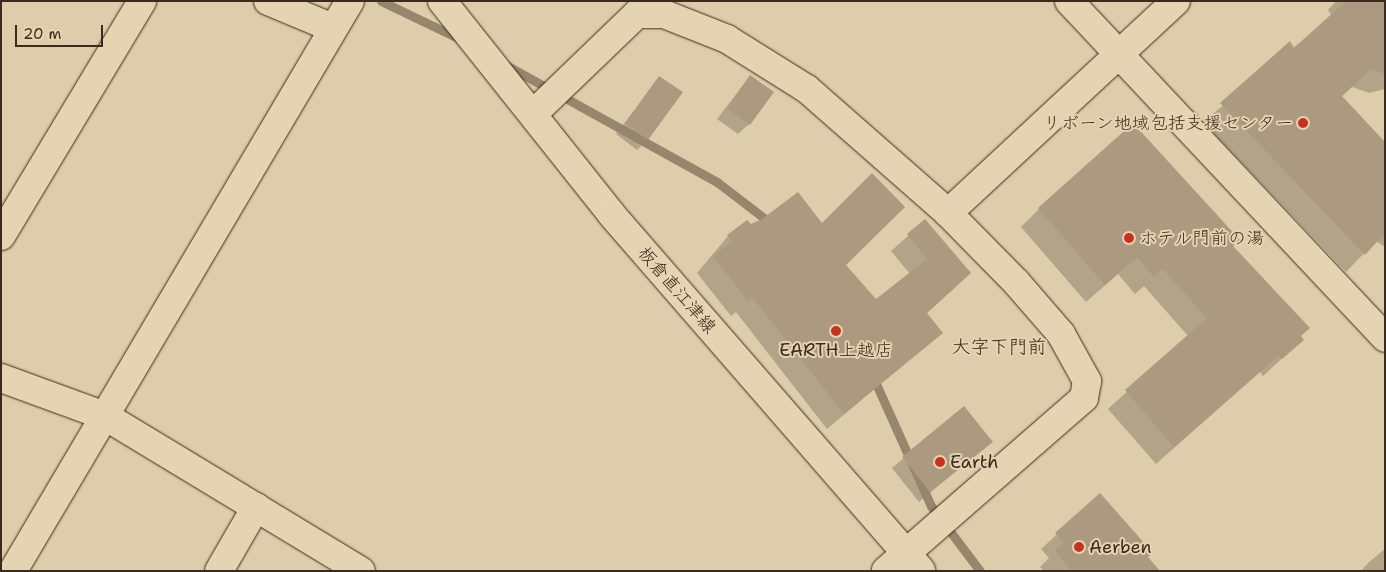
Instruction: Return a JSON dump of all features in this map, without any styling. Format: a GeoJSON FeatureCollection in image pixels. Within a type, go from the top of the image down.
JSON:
{"type":"FeatureCollection","features":[{"type":"Feature","properties":{"kind":"street"},"geometry":{"type":"LineString","coordinates":[[1,236],[142,1]]}},
{"type":"Feature","properties":{"kind":"street"},"geometry":{"type":"LineString","coordinates":[[268,1],[333,28]]}},
{"type":"Feature","properties":{"kind":"street"},"geometry":{"type":"LineString","coordinates":[[13,571],[350,1]]}},
{"type":"Feature","properties":{"kind":"street","name":"板倉直江津線"},"geometry":{"type":"LineString","coordinates":[[442,1],[612,215],[904,565]]}},
{"type":"Feature","properties":{"kind":"street"},"geometry":{"type":"LineString","coordinates":[[1069,1],[1118,56],[1385,338]]}},
{"type":"Feature","properties":{"kind":"street"},"geometry":{"type":"LineString","coordinates":[[948,213],[1176,1]]}},
{"type":"Feature","properties":{"kind":"street"},"geometry":{"type":"LineString","coordinates":[[533,114],[637,14],[664,14],[727,39],[807,89],[948,213],[1016,282],[1061,334],[1087,381],[1084,398],[904,565]]}},
{"type":"Feature","properties":{"kind":"street"},"geometry":{"type":"LineString","coordinates":[[1,378],[105,416],[361,571]]}},
{"type":"Feature","properties":{"kind":"street"},"geometry":{"type":"LineString","coordinates":[[220,571],[256,508]]}},
{"type":"Feature","properties":{"kind":"building","name":"リボーン地域包括支援センター"},"geometry":{"type":"Polygon","coordinates":[[[1346,1],[1385,1],[1385,74],[1371,69],[1342,96],[1385,142],[1385,233],[1365,255],[1220,103],[1290,41],[1294,48],[1346,1]]]}},
{"type":"Feature","properties":{"kind":"building"},"geometry":{"type":"Polygon","coordinates":[[[750,75],[774,92],[750,125],[727,108],[750,75]]]}},
{"type":"Feature","properties":{"kind":"building"},"geometry":{"type":"Polygon","coordinates":[[[659,76],[683,92],[648,140],[625,123],[659,76]]]}},
{"type":"Feature","properties":{"kind":"building"},"geometry":{"type":"Polygon","coordinates":[[[1133,123],[1240,240],[1233,246],[1310,328],[1301,336],[1304,340],[1282,359],[1279,355],[1174,447],[1125,390],[1207,318],[1163,269],[1154,277],[1137,257],[1105,285],[1038,208],[1133,123]]]}},
{"type":"Feature","properties":{"kind":"building","name":"EARTH上越店"},"geometry":{"type":"Polygon","coordinates":[[[872,173],[905,207],[846,265],[876,299],[927,259],[907,234],[925,219],[971,273],[927,313],[943,333],[844,414],[752,297],[748,301],[713,256],[732,241],[727,235],[747,220],[751,224],[762,219],[798,192],[822,223],[872,173]]]}},
{"type":"Feature","properties":{"kind":"building"},"geometry":{"type":"Polygon","coordinates":[[[964,406],[993,442],[930,492],[902,457],[964,406]]]}},
{"type":"Feature","properties":{"kind":"building"},"geometry":{"type":"Polygon","coordinates":[[[1100,493],[1153,553],[1148,557],[1160,571],[1072,571],[1055,551],[1064,543],[1055,533],[1100,493]]]}},
{"type":"Feature","properties":{"kind":"waterway"},"geometry":{"type":"LineString","coordinates":[[381,1],[462,40]]}},
{"type":"Feature","properties":{"kind":"waterway"},"geometry":{"type":"LineString","coordinates":[[504,64],[717,182],[773,225]]}},
{"type":"Feature","properties":{"kind":"waterway"},"geometry":{"type":"LineString","coordinates":[[873,377],[931,506],[980,571]]}},
{"type":"Feature","properties":{"kind":"place","name":"リボーン地域包括支援センター"},"geometry":{"type":"Point","coordinates":[1303,123]}},
{"type":"Feature","properties":{"kind":"place","name":"ホテル門前の湯"},"geometry":{"type":"Point","coordinates":[1129,238]}},
{"type":"Feature","properties":{"kind":"place","name":"EARTH上越店"},"geometry":{"type":"Point","coordinates":[836,331]}},
{"type":"Feature","properties":{"kind":"place","name":"Earth"},"geometry":{"type":"Point","coordinates":[940,462]}},
{"type":"Feature","properties":{"kind":"place","name":"Aerben"},"geometry":{"type":"Point","coordinates":[1079,547]}},
{"type":"Feature","properties":{"kind":"district","name":"大字下門前"},"geometry":{"type":"Point","coordinates":[999,347]}}]}
